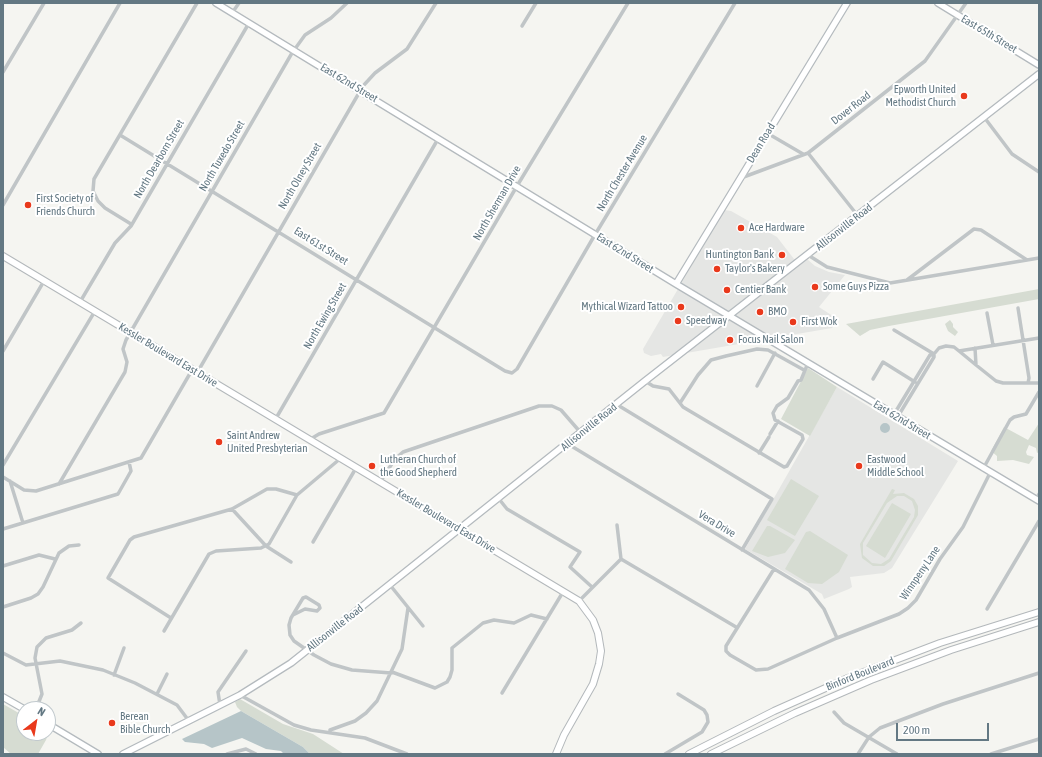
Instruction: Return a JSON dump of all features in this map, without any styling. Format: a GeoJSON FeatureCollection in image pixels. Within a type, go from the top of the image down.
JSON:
{"type":"FeatureCollection","features":[{"type":"Feature","properties":{"kind":"main road","name":"Kessler Boulevard East Drive"},"geometry":{"type":"LineString","coordinates":[[3,256],[578,602],[587,612],[595,625],[599,640],[600,660],[593,684],[565,734],[556,754]]}},
{"type":"Feature","properties":{"kind":"main road","name":"Binford Boulevard"},"geometry":{"type":"LineString","coordinates":[[689,754],[769,713],[848,678],[948,641],[1039,612]]}},
{"type":"Feature","properties":{"kind":"main road","name":"Binford Boulevard"},"geometry":{"type":"LineString","coordinates":[[711,754],[799,711],[871,680],[944,653],[1039,622]]}},
{"type":"Feature","properties":{"kind":"street"},"geometry":{"type":"LineString","coordinates":[[3,72],[44,3]]}},
{"type":"Feature","properties":{"kind":"street"},"geometry":{"type":"LineString","coordinates":[[3,205],[120,3]]}},
{"type":"Feature","properties":{"kind":"street"},"geometry":{"type":"LineString","coordinates":[[131,224],[100,205],[93,191],[96,176],[197,3]]}},
{"type":"Feature","properties":{"kind":"street","name":"East 62nd Street"},"geometry":{"type":"LineString","coordinates":[[216,3],[361,90],[676,284],[983,469],[1038,498]]}},
{"type":"Feature","properties":{"kind":"street"},"geometry":{"type":"LineString","coordinates":[[232,13],[239,3]]}},
{"type":"Feature","properties":{"kind":"street","name":"North Tuxedo Street"},"geometry":{"type":"LineString","coordinates":[[59,484],[126,370],[127,361],[124,346],[130,333],[294,50],[304,35],[331,18],[347,3]]}},
{"type":"Feature","properties":{"kind":"street","name":"North Olney Street"},"geometry":{"type":"LineString","coordinates":[[10,481],[31,491],[59,484],[141,458],[279,231],[361,90],[373,75],[407,50],[436,3]]}},
{"type":"Feature","properties":{"kind":"street"},"geometry":{"type":"LineString","coordinates":[[522,26],[536,3]]}},
{"type":"Feature","properties":{"kind":"street","name":"North Sherman Drive"},"geometry":{"type":"LineString","coordinates":[[309,440],[318,434],[384,413],[517,186],[628,3]]}},
{"type":"Feature","properties":{"kind":"street","name":"North Chester Avenue"},"geometry":{"type":"LineString","coordinates":[[512,373],[517,369],[595,234],[735,3]]}},
{"type":"Feature","properties":{"kind":"street","name":"Dean Road"},"geometry":{"type":"LineString","coordinates":[[676,284],[847,3]]}},
{"type":"Feature","properties":{"kind":"street","name":"East 65th Street"},"geometry":{"type":"LineString","coordinates":[[938,3],[1039,65]]}},
{"type":"Feature","properties":{"kind":"street","name":"Dover Road"},"geometry":{"type":"LineString","coordinates":[[740,178],[808,153],[925,61],[966,3]]}},
{"type":"Feature","properties":{"kind":"street","name":"North Dearborn Street"},"geometry":{"type":"LineString","coordinates":[[80,302],[115,243],[131,224],[249,23]]}},
{"type":"Feature","properties":{"kind":"street","name":"Allisonville Road"},"geometry":{"type":"LineString","coordinates":[[123,754],[240,695],[276,673],[306,651],[568,444],[645,381],[1039,74]]}},
{"type":"Feature","properties":{"kind":"street"},"geometry":{"type":"LineString","coordinates":[[984,117],[1014,156],[1039,172]]}},
{"type":"Feature","properties":{"kind":"street"},"geometry":{"type":"LineString","coordinates":[[767,133],[803,154]]}},
{"type":"Feature","properties":{"kind":"street","name":"East 61st Street"},"geometry":{"type":"LineString","coordinates":[[120,135],[212,192],[279,231],[505,371],[512,373]]}},
{"type":"Feature","properties":{"kind":"street","name":"North Ewing Street"},"geometry":{"type":"LineString","coordinates":[[275,420],[439,138]]}},
{"type":"Feature","properties":{"kind":"street"},"geometry":{"type":"LineString","coordinates":[[808,153],[858,216]]}},
{"type":"Feature","properties":{"kind":"street"},"geometry":{"type":"LineString","coordinates":[[906,281],[974,229],[981,230],[1027,260]]}},
{"type":"Feature","properties":{"kind":"street"},"geometry":{"type":"LineString","coordinates":[[808,255],[821,265],[883,282],[906,281],[1039,258]]}},
{"type":"Feature","properties":{"kind":"street"},"geometry":{"type":"LineString","coordinates":[[3,351],[44,281]]}},
{"type":"Feature","properties":{"kind":"street"},"geometry":{"type":"LineString","coordinates":[[1018,308],[1029,378],[1028,383]]}},
{"type":"Feature","properties":{"kind":"street"},"geometry":{"type":"LineString","coordinates":[[3,465],[95,311]]}},
{"type":"Feature","properties":{"kind":"street"},"geometry":{"type":"LineString","coordinates":[[987,314],[993,345]]}},
{"type":"Feature","properties":{"kind":"street"},"geometry":{"type":"LineString","coordinates":[[894,330],[934,354]]}},
{"type":"Feature","properties":{"kind":"street"},"geometry":{"type":"LineString","coordinates":[[959,351],[1039,338]]}},
{"type":"Feature","properties":{"kind":"street"},"geometry":{"type":"LineString","coordinates":[[895,416],[900,413],[916,382],[934,357],[934,354],[939,348],[946,346],[954,347],[999,382],[1039,383]]}},
{"type":"Feature","properties":{"kind":"street"},"geometry":{"type":"LineString","coordinates":[[975,348],[976,365]]}},
{"type":"Feature","properties":{"kind":"street"},"geometry":{"type":"LineString","coordinates":[[680,403],[698,375],[711,360],[751,351],[768,350],[804,370]]}},
{"type":"Feature","properties":{"kind":"street"},"geometry":{"type":"LineString","coordinates":[[757,386],[775,353]]}},
{"type":"Feature","properties":{"kind":"street"},"geometry":{"type":"LineString","coordinates":[[873,379],[883,362],[916,382]]}},
{"type":"Feature","properties":{"kind":"street"},"geometry":{"type":"LineString","coordinates":[[645,381],[653,386],[669,389],[683,407],[759,453],[782,466],[787,466],[803,439],[802,435],[778,421],[773,413],[777,406],[788,398],[798,381],[801,380],[808,363]]}},
{"type":"Feature","properties":{"kind":"street"},"geometry":{"type":"LineString","coordinates":[[983,469],[1010,419],[1026,414],[1039,392]]}},
{"type":"Feature","properties":{"kind":"street"},"geometry":{"type":"LineString","coordinates":[[616,404],[772,499],[742,550]]}},
{"type":"Feature","properties":{"kind":"street"},"geometry":{"type":"LineString","coordinates":[[380,482],[396,458],[403,452],[539,406],[552,406],[561,410],[581,433]]}},
{"type":"Feature","properties":{"kind":"street"},"geometry":{"type":"LineString","coordinates":[[759,453],[778,421]]}},
{"type":"Feature","properties":{"kind":"street","name":"Vera Drive"},"geometry":{"type":"LineString","coordinates":[[568,444],[802,585],[814,595],[824,609],[836,638]]}},
{"type":"Feature","properties":{"kind":"street"},"geometry":{"type":"LineString","coordinates":[[164,631],[210,554],[216,551],[266,546],[272,540],[297,495],[341,458]]}},
{"type":"Feature","properties":{"kind":"street"},"geometry":{"type":"LineString","coordinates":[[3,529],[118,494],[131,471],[129,462]]}},
{"type":"Feature","properties":{"kind":"street"},"geometry":{"type":"LineString","coordinates":[[313,542],[356,468]]}},
{"type":"Feature","properties":{"kind":"street","name":"Winnpeny Lane"},"geometry":{"type":"LineString","coordinates":[[736,627],[727,642],[726,648],[730,655],[751,668],[762,670],[836,638],[898,614],[911,606],[942,556],[963,527],[990,473]]}},
{"type":"Feature","properties":{"kind":"street"},"geometry":{"type":"LineString","coordinates":[[3,477],[10,481],[23,523]]}},
{"type":"Feature","properties":{"kind":"street"},"geometry":{"type":"LineString","coordinates":[[172,618],[108,578],[132,538],[232,509],[267,489],[276,488],[297,495]]}},
{"type":"Feature","properties":{"kind":"street"},"geometry":{"type":"LineString","coordinates":[[498,499],[507,509],[580,552],[570,566],[592,587]]}},
{"type":"Feature","properties":{"kind":"street"},"geometry":{"type":"LineString","coordinates":[[232,509],[266,546],[291,562]]}},
{"type":"Feature","properties":{"kind":"street"},"geometry":{"type":"LineString","coordinates":[[987,609],[1039,521]]}},
{"type":"Feature","properties":{"kind":"street"},"geometry":{"type":"LineString","coordinates":[[617,525],[621,559]]}},
{"type":"Feature","properties":{"kind":"street"},"geometry":{"type":"LineString","coordinates":[[3,607],[38,594],[43,588],[55,559],[66,548],[79,546]]}},
{"type":"Feature","properties":{"kind":"street"},"geometry":{"type":"LineString","coordinates":[[3,566],[39,555],[55,559]]}},
{"type":"Feature","properties":{"kind":"street"},"geometry":{"type":"LineString","coordinates":[[578,602],[621,559]]}},
{"type":"Feature","properties":{"kind":"street"},"geometry":{"type":"LineString","coordinates":[[621,559],[736,627],[774,569]]}},
{"type":"Feature","properties":{"kind":"street"},"geometry":{"type":"LineString","coordinates":[[390,585],[424,626]]}},
{"type":"Feature","properties":{"kind":"street"},"geometry":{"type":"LineString","coordinates":[[502,693],[563,592]]}},
{"type":"Feature","properties":{"kind":"street"},"geometry":{"type":"LineString","coordinates":[[293,615],[308,608],[316,611],[320,607],[318,604],[305,597],[293,615],[289,625],[290,635],[294,641],[306,651],[331,664],[352,670],[392,673],[435,688],[447,682],[450,677],[452,670],[452,648],[483,624],[494,620],[514,623],[531,616],[547,619]]}},
{"type":"Feature","properties":{"kind":"street"},"geometry":{"type":"LineString","coordinates":[[327,731],[348,725],[364,715],[377,701],[392,673],[403,645],[408,608]]}},
{"type":"Feature","properties":{"kind":"street"},"geometry":{"type":"LineString","coordinates":[[39,701],[42,694],[35,652],[42,641],[49,637],[72,630],[81,623]]}},
{"type":"Feature","properties":{"kind":"street"},"geometry":{"type":"LineString","coordinates":[[114,675],[124,648]]}},
{"type":"Feature","properties":{"kind":"street"},"geometry":{"type":"LineString","coordinates":[[220,705],[218,692],[246,651]]}},
{"type":"Feature","properties":{"kind":"street"},"geometry":{"type":"LineString","coordinates":[[3,653],[22,664],[36,665],[64,661],[114,675],[135,683],[179,706],[189,721]]}},
{"type":"Feature","properties":{"kind":"street"},"geometry":{"type":"LineString","coordinates":[[858,754],[868,737],[880,728],[928,709],[1039,673]]}},
{"type":"Feature","properties":{"kind":"street"},"geometry":{"type":"LineString","coordinates":[[157,694],[167,674]]}},
{"type":"Feature","properties":{"kind":"street"},"geometry":{"type":"LineString","coordinates":[[665,754],[702,732],[708,724],[708,716],[704,710],[678,694]]}},
{"type":"Feature","properties":{"kind":"street"},"geometry":{"type":"LineString","coordinates":[[240,695],[292,724],[311,730],[327,731],[369,739],[406,754]]}},
{"type":"Feature","properties":{"kind":"street"},"geometry":{"type":"LineString","coordinates":[[3,697],[16,704]]}},
{"type":"Feature","properties":{"kind":"street"},"geometry":{"type":"LineString","coordinates":[[834,712],[844,723],[897,754]]}},
{"type":"Feature","properties":{"kind":"street"},"geometry":{"type":"LineString","coordinates":[[56,729],[98,754]]}},
{"type":"Feature","properties":{"kind":"street"},"geometry":{"type":"LineString","coordinates":[[991,754],[1039,739]]}},
{"type":"Feature","properties":{"kind":"street"},"geometry":{"type":"LineString","coordinates":[[227,754],[245,750],[256,754]]}},
{"type":"Feature","properties":{"kind":"shaded area"},"geometry":{"type":"Polygon","coordinates":[[[724,210],[731,211],[777,237],[794,259],[807,259],[815,266],[829,272],[845,275],[819,307],[839,320],[832,328],[663,357],[661,354],[651,356],[644,353],[643,349],[724,210]]]}},
{"type":"Feature","properties":{"kind":"shaded area"},"geometry":{"type":"Polygon","coordinates":[[[1039,289],[1039,299],[889,326],[870,330],[860,336],[846,324],[1039,289]]]}},
{"type":"Feature","properties":{"kind":"shaded area"},"geometry":{"type":"Polygon","coordinates":[[[950,320],[953,327],[958,332],[955,336],[948,331],[945,324],[950,320]]]}},
{"type":"Feature","properties":{"kind":"shaded area"},"geometry":{"type":"Polygon","coordinates":[[[808,368],[837,387],[810,436],[781,419],[808,368]]]}},
{"type":"Feature","properties":{"kind":"shaded area"},"geometry":{"type":"Polygon","coordinates":[[[837,387],[958,461],[892,568],[884,573],[850,577],[852,587],[824,599],[822,594],[745,549],[837,387]]]}},
{"type":"Feature","properties":{"kind":"shaded area"},"geometry":{"type":"Polygon","coordinates":[[[883,423],[887,423],[890,428],[887,433],[883,433],[880,430],[880,426],[883,423]]]}},
{"type":"Feature","properties":{"kind":"shaded area"},"geometry":{"type":"Polygon","coordinates":[[[1039,423],[1039,452],[1037,453],[1036,448],[1029,445],[1026,452],[1027,455],[1034,457],[1029,464],[1013,460],[997,461],[997,456],[991,451],[1004,427],[1028,440],[1039,423]]]}},
{"type":"Feature","properties":{"kind":"shaded area"},"geometry":{"type":"Polygon","coordinates":[[[791,479],[819,496],[795,536],[767,520],[791,479]]]}},
{"type":"Feature","properties":{"kind":"shaded area"},"geometry":{"type":"Polygon","coordinates":[[[892,489],[895,490],[893,494],[904,493],[914,499],[918,506],[918,515],[891,561],[884,566],[873,566],[862,558],[860,544],[892,489]],[[897,496],[887,503],[863,543],[863,555],[872,563],[881,564],[889,559],[914,517],[915,510],[912,501],[904,496],[897,496]]]}},
{"type":"Feature","properties":{"kind":"shaded area"},"geometry":{"type":"Polygon","coordinates":[[[892,503],[911,514],[885,558],[866,546],[892,503]]]}},
{"type":"Feature","properties":{"kind":"shaded area"},"geometry":{"type":"Polygon","coordinates":[[[767,526],[770,526],[795,540],[785,553],[768,557],[752,551],[767,526]]]}},
{"type":"Feature","properties":{"kind":"shaded area"},"geometry":{"type":"Polygon","coordinates":[[[810,531],[848,555],[839,572],[822,584],[808,583],[785,569],[806,532],[810,531]]]}},
{"type":"Feature","properties":{"kind":"shaded area"},"geometry":{"type":"Polygon","coordinates":[[[240,699],[283,724],[313,734],[344,754],[310,754],[303,747],[241,711],[235,702],[240,699]]]}},
{"type":"Feature","properties":{"kind":"shaded area"},"geometry":{"type":"Polygon","coordinates":[[[3,704],[16,711],[16,741],[45,741],[38,754],[11,754],[3,747],[3,704]]]}},
{"type":"Feature","properties":{"kind":"shaded area"},"geometry":{"type":"Polygon","coordinates":[[[241,711],[303,747],[310,754],[284,754],[281,751],[266,749],[242,738],[212,748],[204,744],[185,742],[182,739],[241,711]]]}},
{"type":"Feature","properties":{"kind":"place","name":"Epworth United Methodist Church"},"geometry":{"type":"Point","coordinates":[964,96]}},
{"type":"Feature","properties":{"kind":"place","name":"First Society of Friends Church"},"geometry":{"type":"Point","coordinates":[28,205]}},
{"type":"Feature","properties":{"kind":"place","name":"Ace Hardware"},"geometry":{"type":"Point","coordinates":[741,228]}},
{"type":"Feature","properties":{"kind":"place","name":"Huntington Bank"},"geometry":{"type":"Point","coordinates":[782,255]}},
{"type":"Feature","properties":{"kind":"place","name":"Taylor's Bakery"},"geometry":{"type":"Point","coordinates":[717,269]}},
{"type":"Feature","properties":{"kind":"place","name":"Some Guys Pizza"},"geometry":{"type":"Point","coordinates":[815,287]}},
{"type":"Feature","properties":{"kind":"place","name":"Centier Bank"},"geometry":{"type":"Point","coordinates":[727,290]}},
{"type":"Feature","properties":{"kind":"place","name":"Mythical Wizard Tattoo"},"geometry":{"type":"Point","coordinates":[681,307]}},
{"type":"Feature","properties":{"kind":"place","name":"BMO"},"geometry":{"type":"Point","coordinates":[760,312]}},
{"type":"Feature","properties":{"kind":"place","name":"Speedway"},"geometry":{"type":"Point","coordinates":[678,321]}},
{"type":"Feature","properties":{"kind":"place","name":"First Wok"},"geometry":{"type":"Point","coordinates":[793,322]}},
{"type":"Feature","properties":{"kind":"place","name":"Focus Nail Salon"},"geometry":{"type":"Point","coordinates":[730,340]}},
{"type":"Feature","properties":{"kind":"place","name":"Saint Andrew United Presbyterian"},"geometry":{"type":"Point","coordinates":[219,442]}},
{"type":"Feature","properties":{"kind":"place","name":"Lutheran Church of the Good Shepherd"},"geometry":{"type":"Point","coordinates":[372,466]}},
{"type":"Feature","properties":{"kind":"place","name":"Eastwood Middle School"},"geometry":{"type":"Point","coordinates":[859,466]}},
{"type":"Feature","properties":{"kind":"place","name":"Berean Bible Church"},"geometry":{"type":"Point","coordinates":[112,723]}}]}
